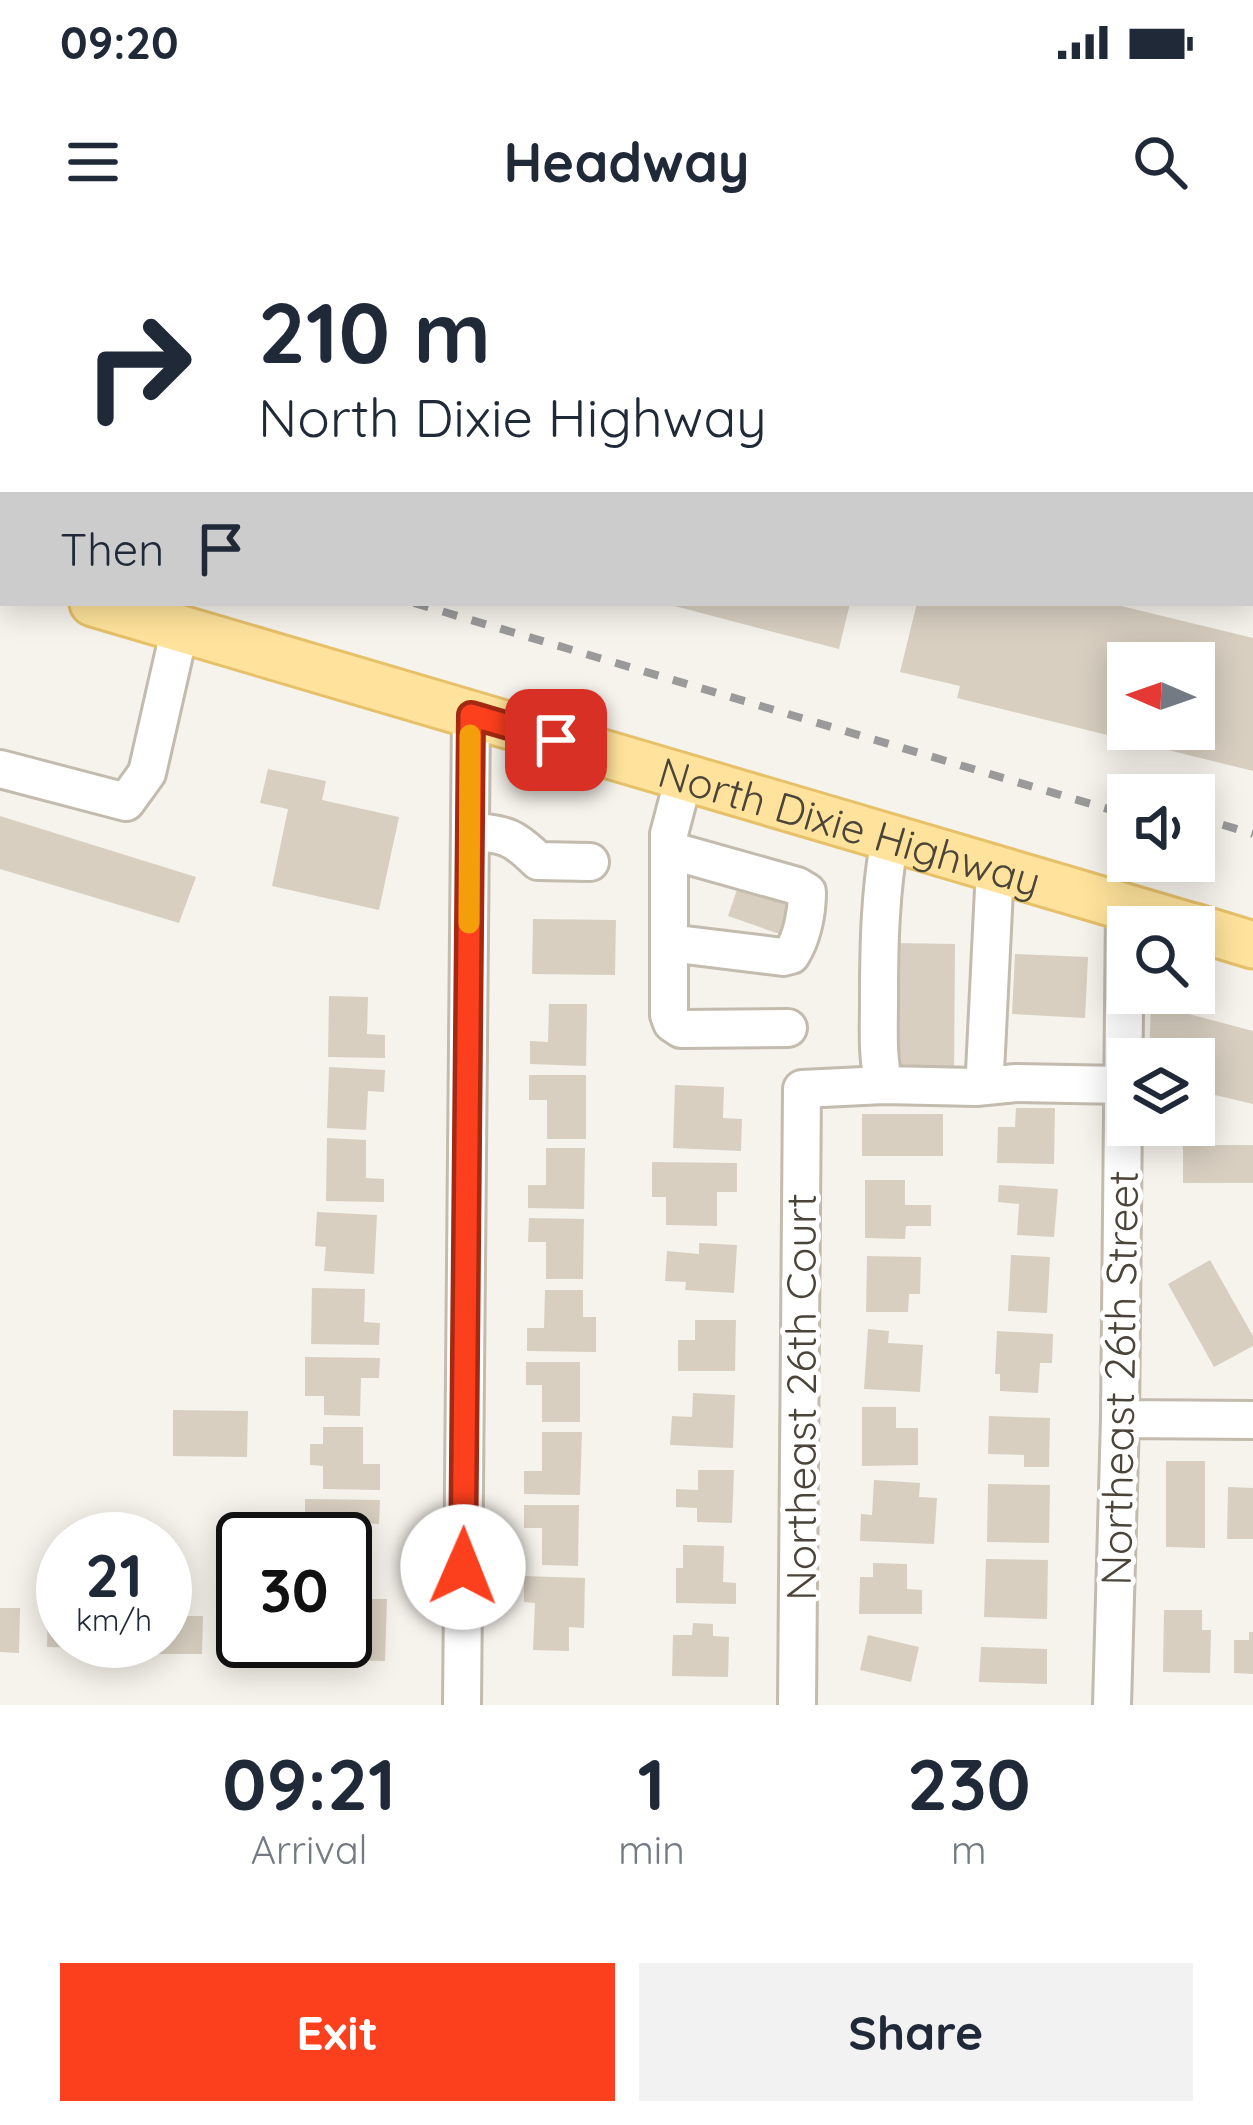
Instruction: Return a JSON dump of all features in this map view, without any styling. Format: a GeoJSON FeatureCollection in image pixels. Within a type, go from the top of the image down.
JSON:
{"type":"FeatureCollection","features":[{"type":"Feature","properties":{"kind":"main road","name":"North Dixie Highway"},"geometry":{"type":"LineString","coordinates":[[104,606],[1122,906]]}},
{"type":"Feature","properties":{"kind":"main road","name":"North Dixie Highway"},"geometry":{"type":"LineString","coordinates":[[1215,934],[1253,945]]}},
{"type":"Feature","properties":{"kind":"street"},"geometry":{"type":"LineString","coordinates":[[0,769],[126,802],[147,773],[181,628]]}},
{"type":"Feature","properties":{"kind":"street"},"geometry":{"type":"LineString","coordinates":[[462,1705],[471,715]]}},
{"type":"Feature","properties":{"kind":"street"},"geometry":{"type":"LineString","coordinates":[[684,777],[669,834],[672,1023],[681,1028],[788,1028]]}},
{"type":"Feature","properties":{"kind":"street"},"geometry":{"type":"LineString","coordinates":[[470,832],[509,837],[538,861],[590,862]]}},
{"type":"Feature","properties":{"kind":"street"},"geometry":{"type":"LineString","coordinates":[[890,838],[881,889],[879,964],[879,1056],[884,1085],[1107,1085]]}},
{"type":"Feature","properties":{"kind":"street"},"geometry":{"type":"LineString","coordinates":[[669,850],[807,892],[797,946],[791,955],[669,943]]}},
{"type":"Feature","properties":{"kind":"street"},"geometry":{"type":"LineString","coordinates":[[982,1085],[994,869]]}},
{"type":"Feature","properties":{"kind":"street","name":"Northeast 26th Court"},"geometry":{"type":"LineString","coordinates":[[797,1705],[802,1089],[884,1085]]}},
{"type":"Feature","properties":{"kind":"street","name":"Northeast 26th Street"},"geometry":{"type":"LineString","coordinates":[[1112,1705],[1122,1146]]}},
{"type":"Feature","properties":{"kind":"street"},"geometry":{"type":"LineString","coordinates":[[1120,1419],[1253,1420]]}},
{"type":"Feature","properties":{"kind":"building"},"geometry":{"type":"Polygon","coordinates":[[[674,606],[849,606],[839,649],[674,606]]]}},
{"type":"Feature","properties":{"kind":"building"},"geometry":{"type":"Polygon","coordinates":[[[916,606],[1121,606],[1253,638],[1253,771],[1168,750],[1215,750],[1215,642],[1107,642],[1107,735],[957,698],[960,686],[900,672],[916,606]]]}},
{"type":"Feature","properties":{"kind":"building"},"geometry":{"type":"Polygon","coordinates":[[[268,769],[326,781],[322,800],[399,817],[379,910],[272,886],[288,809],[260,803],[268,769]]]}},
{"type":"Feature","properties":{"kind":"building"},"geometry":{"type":"Polygon","coordinates":[[[0,816],[196,877],[179,923],[0,869],[0,816]]]}},
{"type":"Feature","properties":{"kind":"building"},"geometry":{"type":"Polygon","coordinates":[[[741,878],[801,900],[788,937],[728,916],[741,878]]]}},
{"type":"Feature","properties":{"kind":"building"},"geometry":{"type":"Polygon","coordinates":[[[533,919],[616,920],[615,975],[532,974],[533,919]]]}},
{"type":"Feature","properties":{"kind":"building"},"geometry":{"type":"Polygon","coordinates":[[[895,943],[955,944],[954,1073],[893,1072],[895,943]]]}},
{"type":"Feature","properties":{"kind":"building"},"geometry":{"type":"Polygon","coordinates":[[[1015,954],[1088,957],[1085,1018],[1012,1014],[1015,954]]]}},
{"type":"Feature","properties":{"kind":"building"},"geometry":{"type":"Polygon","coordinates":[[[329,996],[368,997],[367,1034],[385,1035],[385,1058],[328,1057],[329,996]]]}},
{"type":"Feature","properties":{"kind":"building"},"geometry":{"type":"Polygon","coordinates":[[[549,1004],[587,1004],[586,1066],[530,1064],[530,1041],[548,1042],[549,1004]]]}},
{"type":"Feature","properties":{"kind":"building"},"geometry":{"type":"Polygon","coordinates":[[[1151,1014],[1189,1014],[1253,1031],[1253,1104],[1215,1095],[1215,1038],[1150,1038],[1151,1014]]]}},
{"type":"Feature","properties":{"kind":"building"},"geometry":{"type":"Polygon","coordinates":[[[329,1067],[385,1070],[384,1092],[368,1091],[366,1130],[327,1128],[329,1067]]]}},
{"type":"Feature","properties":{"kind":"building"},"geometry":{"type":"Polygon","coordinates":[[[529,1075],[586,1075],[586,1139],[547,1139],[547,1100],[529,1100],[529,1075]]]}},
{"type":"Feature","properties":{"kind":"building"},"geometry":{"type":"Polygon","coordinates":[[[675,1085],[724,1087],[723,1118],[742,1119],[741,1151],[673,1148],[675,1085]]]}},
{"type":"Feature","properties":{"kind":"building"},"geometry":{"type":"Polygon","coordinates":[[[1016,1108],[1055,1108],[1054,1164],[997,1163],[998,1127],[1015,1127],[1016,1108]]]}},
{"type":"Feature","properties":{"kind":"building"},"geometry":{"type":"Polygon","coordinates":[[[862,1114],[943,1114],[943,1156],[862,1156],[862,1114]]]}},
{"type":"Feature","properties":{"kind":"building"},"geometry":{"type":"Polygon","coordinates":[[[327,1138],[366,1140],[366,1178],[384,1179],[384,1202],[326,1201],[327,1138]]]}},
{"type":"Feature","properties":{"kind":"building"},"geometry":{"type":"Polygon","coordinates":[[[1253,1145],[1253,1183],[1183,1183],[1183,1146],[1253,1145]]]}},
{"type":"Feature","properties":{"kind":"building"},"geometry":{"type":"Polygon","coordinates":[[[546,1148],[585,1148],[584,1209],[528,1208],[528,1185],[546,1185],[546,1148]]]}},
{"type":"Feature","properties":{"kind":"building"},"geometry":{"type":"Polygon","coordinates":[[[652,1162],[737,1163],[737,1192],[717,1192],[717,1226],[666,1225],[666,1197],[652,1197],[652,1162]]]}},
{"type":"Feature","properties":{"kind":"building"},"geometry":{"type":"Polygon","coordinates":[[[865,1180],[905,1180],[905,1205],[931,1205],[931,1226],[906,1226],[905,1239],[865,1238],[865,1180]]]}},
{"type":"Feature","properties":{"kind":"building"},"geometry":{"type":"Polygon","coordinates":[[[999,1185],[1058,1189],[1054,1237],[1017,1235],[1019,1204],[998,1202],[999,1185]]]}},
{"type":"Feature","properties":{"kind":"building"},"geometry":{"type":"Polygon","coordinates":[[[317,1212],[377,1215],[374,1274],[324,1271],[326,1247],[315,1246],[317,1212]]]}},
{"type":"Feature","properties":{"kind":"building"},"geometry":{"type":"Polygon","coordinates":[[[529,1218],[584,1219],[583,1279],[546,1279],[546,1242],[528,1242],[529,1218]]]}},
{"type":"Feature","properties":{"kind":"building"},"geometry":{"type":"Polygon","coordinates":[[[699,1243],[737,1245],[734,1293],[685,1290],[686,1282],[665,1281],[667,1251],[699,1254],[699,1243]]]}},
{"type":"Feature","properties":{"kind":"building"},"geometry":{"type":"Polygon","coordinates":[[[1011,1255],[1050,1257],[1047,1313],[1008,1311],[1011,1255]]]}},
{"type":"Feature","properties":{"kind":"building"},"geometry":{"type":"Polygon","coordinates":[[[867,1256],[921,1257],[920,1294],[909,1294],[908,1312],[866,1312],[867,1256]]]}},
{"type":"Feature","properties":{"kind":"building"},"geometry":{"type":"Polygon","coordinates":[[[1210,1260],[1253,1336],[1253,1346],[1214,1367],[1168,1284],[1210,1260]]]}},
{"type":"Feature","properties":{"kind":"building"},"geometry":{"type":"Polygon","coordinates":[[[312,1288],[365,1289],[364,1322],[380,1323],[379,1345],[311,1344],[312,1288]]]}},
{"type":"Feature","properties":{"kind":"building"},"geometry":{"type":"Polygon","coordinates":[[[545,1290],[583,1290],[583,1317],[596,1317],[596,1352],[527,1351],[527,1328],[544,1328],[545,1290]]]}},
{"type":"Feature","properties":{"kind":"building"},"geometry":{"type":"Polygon","coordinates":[[[695,1320],[736,1320],[735,1371],[678,1371],[678,1340],[695,1340],[695,1320]]]}},
{"type":"Feature","properties":{"kind":"building"},"geometry":{"type":"Polygon","coordinates":[[[868,1329],[889,1331],[888,1343],[923,1345],[920,1392],[864,1389],[868,1329]]]}},
{"type":"Feature","properties":{"kind":"building"},"geometry":{"type":"Polygon","coordinates":[[[997,1331],[1053,1334],[1052,1363],[1040,1363],[1038,1393],[1000,1391],[1000,1374],[995,1374],[997,1331]]]}},
{"type":"Feature","properties":{"kind":"building"},"geometry":{"type":"Polygon","coordinates":[[[305,1357],[380,1358],[379,1378],[361,1378],[360,1416],[324,1415],[324,1396],[305,1396],[305,1357]]]}},
{"type":"Feature","properties":{"kind":"building"},"geometry":{"type":"Polygon","coordinates":[[[526,1362],[580,1362],[580,1422],[542,1422],[542,1385],[526,1385],[526,1362]]]}},
{"type":"Feature","properties":{"kind":"building"},"geometry":{"type":"Polygon","coordinates":[[[693,1393],[735,1395],[733,1448],[670,1445],[672,1416],[692,1417],[693,1393]]]}},
{"type":"Feature","properties":{"kind":"building"},"geometry":{"type":"Polygon","coordinates":[[[862,1407],[896,1407],[896,1428],[918,1428],[918,1465],[862,1466],[862,1407]]]}},
{"type":"Feature","properties":{"kind":"building"},"geometry":{"type":"Polygon","coordinates":[[[173,1410],[248,1411],[247,1457],[173,1456],[173,1410]]]}},
{"type":"Feature","properties":{"kind":"building"},"geometry":{"type":"Polygon","coordinates":[[[989,1416],[1050,1418],[1049,1467],[1024,1467],[1024,1455],[988,1454],[989,1416]]]}},
{"type":"Feature","properties":{"kind":"building"},"geometry":{"type":"Polygon","coordinates":[[[323,1427],[363,1427],[363,1464],[380,1464],[380,1490],[323,1489],[323,1466],[310,1465],[310,1444],[323,1444],[323,1427]]]}},
{"type":"Feature","properties":{"kind":"building"},"geometry":{"type":"Polygon","coordinates":[[[542,1432],[582,1432],[580,1495],[524,1494],[524,1471],[542,1471],[542,1432]]]}},
{"type":"Feature","properties":{"kind":"building"},"geometry":{"type":"Polygon","coordinates":[[[1166,1461],[1205,1461],[1205,1548],[1166,1547],[1166,1461]]]}},
{"type":"Feature","properties":{"kind":"building"},"geometry":{"type":"Polygon","coordinates":[[[698,1470],[734,1470],[732,1523],[697,1522],[697,1508],[676,1507],[676,1489],[698,1490],[698,1470]]]}},
{"type":"Feature","properties":{"kind":"building"},"geometry":{"type":"Polygon","coordinates":[[[874,1480],[920,1483],[919,1497],[937,1498],[934,1544],[860,1541],[861,1514],[872,1515],[874,1480]]]}},
{"type":"Feature","properties":{"kind":"building"},"geometry":{"type":"Polygon","coordinates":[[[988,1484],[1050,1485],[1049,1543],[987,1542],[988,1484]]]}},
{"type":"Feature","properties":{"kind":"building"},"geometry":{"type":"Polygon","coordinates":[[[1228,1487],[1253,1488],[1253,1539],[1227,1539],[1228,1487]]]}},
{"type":"Feature","properties":{"kind":"building"},"geometry":{"type":"Polygon","coordinates":[[[305,1499],[380,1500],[379,1524],[372,1524],[372,1512],[305,1512],[305,1499]]]}},
{"type":"Feature","properties":{"kind":"building"},"geometry":{"type":"Polygon","coordinates":[[[524,1505],[579,1505],[578,1566],[542,1565],[542,1528],[524,1528],[524,1505]]]}},
{"type":"Feature","properties":{"kind":"building"},"geometry":{"type":"Polygon","coordinates":[[[683,1545],[724,1546],[723,1582],[736,1583],[736,1604],[676,1603],[676,1568],[683,1568],[683,1545]]]}},
{"type":"Feature","properties":{"kind":"building"},"geometry":{"type":"Polygon","coordinates":[[[986,1559],[1048,1560],[1047,1619],[984,1617],[986,1559]]]}},
{"type":"Feature","properties":{"kind":"building"},"geometry":{"type":"Polygon","coordinates":[[[873,1563],[907,1564],[907,1589],[922,1590],[922,1614],[859,1614],[860,1577],[873,1577],[873,1563]]]}},
{"type":"Feature","properties":{"kind":"building"},"geometry":{"type":"Polygon","coordinates":[[[524,1576],[585,1578],[584,1628],[569,1627],[569,1651],[533,1650],[535,1603],[524,1602],[524,1576]]]}},
{"type":"Feature","properties":{"kind":"building"},"geometry":{"type":"Polygon","coordinates":[[[372,1599],[387,1599],[385,1661],[372,1661],[372,1599]]]}},
{"type":"Feature","properties":{"kind":"building"},"geometry":{"type":"Polygon","coordinates":[[[0,1608],[20,1608],[19,1653],[0,1652],[0,1608]]]}},
{"type":"Feature","properties":{"kind":"building"},"geometry":{"type":"Polygon","coordinates":[[[1164,1610],[1202,1610],[1202,1630],[1211,1630],[1210,1673],[1163,1672],[1164,1610]]]}},
{"type":"Feature","properties":{"kind":"building"},"geometry":{"type":"Polygon","coordinates":[[[192,1616],[203,1616],[202,1654],[192,1654],[192,1616]]]}},
{"type":"Feature","properties":{"kind":"building"},"geometry":{"type":"Polygon","coordinates":[[[693,1623],[713,1624],[713,1636],[729,1637],[728,1677],[672,1676],[673,1635],[692,1635],[693,1623]]]}},
{"type":"Feature","properties":{"kind":"building"},"geometry":{"type":"Polygon","coordinates":[[[1253,1632],[1253,1674],[1234,1673],[1234,1640],[1249,1640],[1253,1632]]]}},
{"type":"Feature","properties":{"kind":"building"},"geometry":{"type":"Polygon","coordinates":[[[868,1635],[919,1647],[911,1682],[860,1670],[868,1635]]]}},
{"type":"Feature","properties":{"kind":"building"},"geometry":{"type":"Polygon","coordinates":[[[981,1647],[1047,1649],[1047,1684],[979,1682],[981,1647]]]}},
{"type":"Feature","properties":{"kind":"railway"},"geometry":{"type":"LineString","coordinates":[[424,606],[1107,809]]}},
{"type":"Feature","properties":{"kind":"railway"},"geometry":{"type":"LineString","coordinates":[[1215,822],[1253,834]]}},
{"type":"Feature","properties":{"kind":"slow traffic"},"geometry":{"type":"LineString","coordinates":[[469,923],[470,735]]}},
{"type":"Feature","properties":{"kind":"route"},"geometry":{"type":"LineString","coordinates":[[463,1567],[471,715],[556,740]]}}]}
